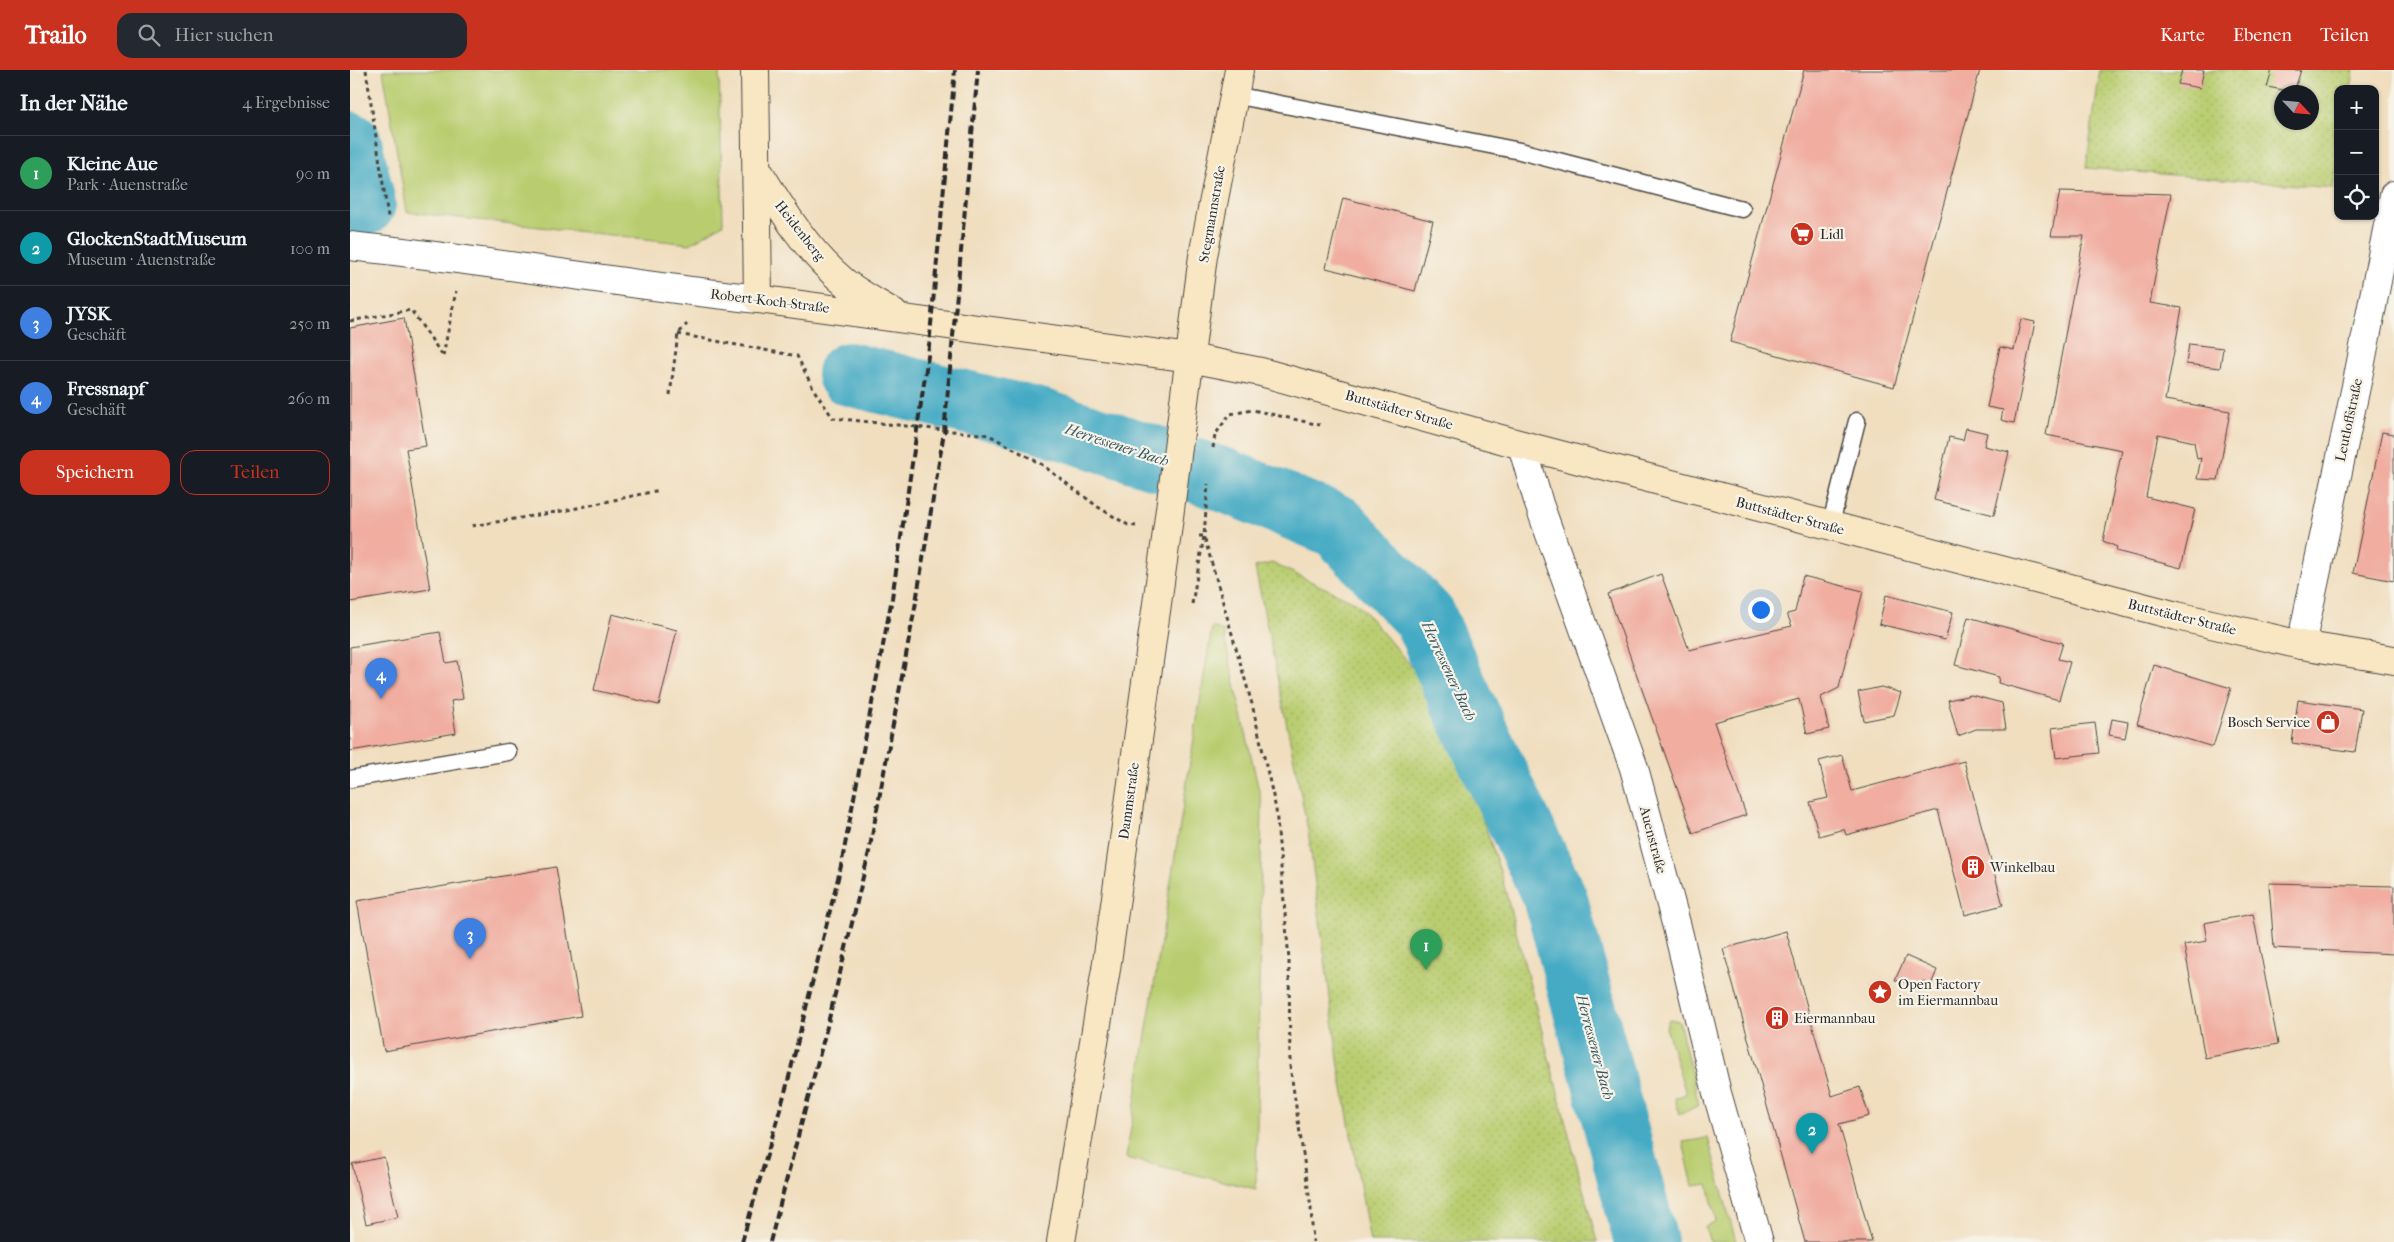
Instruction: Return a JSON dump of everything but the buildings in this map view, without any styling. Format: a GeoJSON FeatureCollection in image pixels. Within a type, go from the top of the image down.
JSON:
{"type":"FeatureCollection","features":[{"type":"Feature","properties":{"kind":"main road","name":"Heidenberg"},"geometry":{"type":"LineString","coordinates":[[755,70],[758,299]]}},
{"type":"Feature","properties":{"kind":"main road","name":"Stegmannstraße"},"geometry":{"type":"LineString","coordinates":[[1190,358],[1204,256],[1236,83]]}},
{"type":"Feature","properties":{"kind":"main road","name":"Heidenberg"},"geometry":{"type":"LineString","coordinates":[[757,169],[782,210],[815,254],[845,282],[901,318]]}},
{"type":"Feature","properties":{"kind":"main road","name":"Robert-Koch-Straße"},"geometry":{"type":"LineString","coordinates":[[758,299],[1190,358]]}},
{"type":"Feature","properties":{"kind":"main road","name":"Buttstädter Straße"},"geometry":{"type":"LineString","coordinates":[[1190,358],[1300,382],[1522,445],[1830,527],[2177,616],[2301,645],[2394,660]]}},
{"type":"Feature","properties":{"kind":"main road","name":"Dammstraße"},"geometry":{"type":"LineString","coordinates":[[1061,1242],[1106,969],[1169,523],[1190,358]]}},
{"type":"Feature","properties":{"kind":"street","name":"Leutloffstraße"},"geometry":{"type":"LineString","coordinates":[[2301,645],[2358,377],[2394,195]]}},
{"type":"Feature","properties":{"kind":"street","name":"Robert-Koch-Straße"},"geometry":{"type":"LineString","coordinates":[[350,246],[460,258],[694,292],[758,299]]}},
{"type":"Feature","properties":{"kind":"street","name":"Auenstraße"},"geometry":{"type":"LineString","coordinates":[[1522,445],[1539,504],[1634,768],[1677,927],[1717,1093],[1759,1242]]}},
{"type":"Feature","properties":{"kind":"lane"},"geometry":{"type":"LineString","coordinates":[[1236,83],[1520,151],[1742,209]]}},
{"type":"Feature","properties":{"kind":"lane"},"geometry":{"type":"LineString","coordinates":[[1830,527],[1857,421]]}},
{"type":"Feature","properties":{"kind":"lane"},"geometry":{"type":"LineString","coordinates":[[350,779],[508,752]]}},
{"type":"Feature","properties":{"kind":"path"},"geometry":{"type":"LineString","coordinates":[[366,70],[393,250]]}},
{"type":"Feature","properties":{"kind":"path"},"geometry":{"type":"LineString","coordinates":[[350,321],[412,310],[442,356],[455,304],[460,258]]}},
{"type":"Feature","properties":{"kind":"path"},"geometry":{"type":"LineString","coordinates":[[670,395],[678,334],[690,320],[694,292]]}},
{"type":"Feature","properties":{"kind":"path"},"geometry":{"type":"LineString","coordinates":[[678,334],[797,356],[814,390],[833,418],[989,435],[1041,464],[1098,507],[1128,525],[1169,523],[1204,536],[1252,704],[1276,809],[1289,960],[1290,1066],[1311,1208],[1313,1242]]}},
{"type":"Feature","properties":{"kind":"path"},"geometry":{"type":"LineString","coordinates":[[1212,456],[1215,435],[1230,414],[1253,410],[1325,426]]}},
{"type":"Feature","properties":{"kind":"path"},"geometry":{"type":"LineString","coordinates":[[472,526],[568,510],[660,490]]}},
{"type":"Feature","properties":{"kind":"green space"},"geometry":{"type":"Polygon","coordinates":[[[383,70],[719,70],[723,224],[690,244],[407,212],[383,70]]]}},
{"type":"Feature","properties":{"kind":"green space"},"geometry":{"type":"Polygon","coordinates":[[[2100,70],[2354,70],[2352,85],[2334,85],[2333,188],[2086,168],[2100,70]]]}},
{"type":"Feature","properties":{"kind":"green space"},"geometry":{"type":"Polygon","coordinates":[[[1272,563],[1357,603],[1444,704],[1501,874],[1597,1242],[1370,1242],[1339,1066],[1308,830],[1255,567],[1272,563]]]}},
{"type":"Feature","properties":{"kind":"green space"},"geometry":{"type":"Polygon","coordinates":[[[1212,627],[1223,631],[1262,804],[1256,1189],[1126,1158],[1212,627]]]}},
{"type":"Feature","properties":{"kind":"green space"},"geometry":{"type":"Polygon","coordinates":[[[1669,1019],[1679,1021],[1699,1105],[1679,1115],[1675,1098],[1686,1094],[1666,1027],[1669,1019]]]}},
{"type":"Feature","properties":{"kind":"green space"},"geometry":{"type":"Polygon","coordinates":[[[1708,1138],[1736,1242],[1710,1242],[1705,1227],[1716,1221],[1708,1184],[1693,1186],[1683,1142],[1708,1138]]]}},
{"type":"Feature","properties":{"kind":"waterway","name":"Herressener Bach"},"geometry":{"type":"LineString","coordinates":[[350,143],[364,204]]}},
{"type":"Feature","properties":{"kind":"waterway","name":"Herressener Bach"},"geometry":{"type":"LineString","coordinates":[[849,374],[1039,420],[1224,480],[1337,526],[1425,618],[1462,702],[1556,900],[1646,1242]]}},
{"type":"Feature","properties":{"kind":"railway"},"geometry":{"type":"LineString","coordinates":[[742,1242],[787,1085],[841,866],[892,598],[928,356],[955,70]]}},
{"type":"Feature","properties":{"kind":"railway"},"geometry":{"type":"LineString","coordinates":[[770,1242],[828,1023],[869,852],[916,602],[944,432],[978,70]]}},
{"type":"Feature","properties":{"kind":"place","name":"Lidl"},"geometry":{"type":"Point","coordinates":[1802,234]}},
{"type":"Feature","properties":{"kind":"place","name":"Fressnapf"},"geometry":{"type":"Point","coordinates":[381,699]}},
{"type":"Feature","properties":{"kind":"place","name":"Bosch Service"},"geometry":{"type":"Point","coordinates":[2328,722]}},
{"type":"Feature","properties":{"kind":"place","name":"Winkelbau"},"geometry":{"type":"Point","coordinates":[1973,867]}},
{"type":"Feature","properties":{"kind":"place","name":"JYSK"},"geometry":{"type":"Point","coordinates":[470,959]}},
{"type":"Feature","properties":{"kind":"place","name":"Kleine Aue"},"geometry":{"type":"Point","coordinates":[1426,970]}},
{"type":"Feature","properties":{"kind":"place","name":"Open Factory im Eiermannbau"},"geometry":{"type":"Point","coordinates":[1880,992]}},
{"type":"Feature","properties":{"kind":"place","name":"Eiermannbau"},"geometry":{"type":"Point","coordinates":[1777,1018]}},
{"type":"Feature","properties":{"kind":"place","name":"GlockenStadtMuseum"},"geometry":{"type":"Point","coordinates":[1812,1154]}}]}
